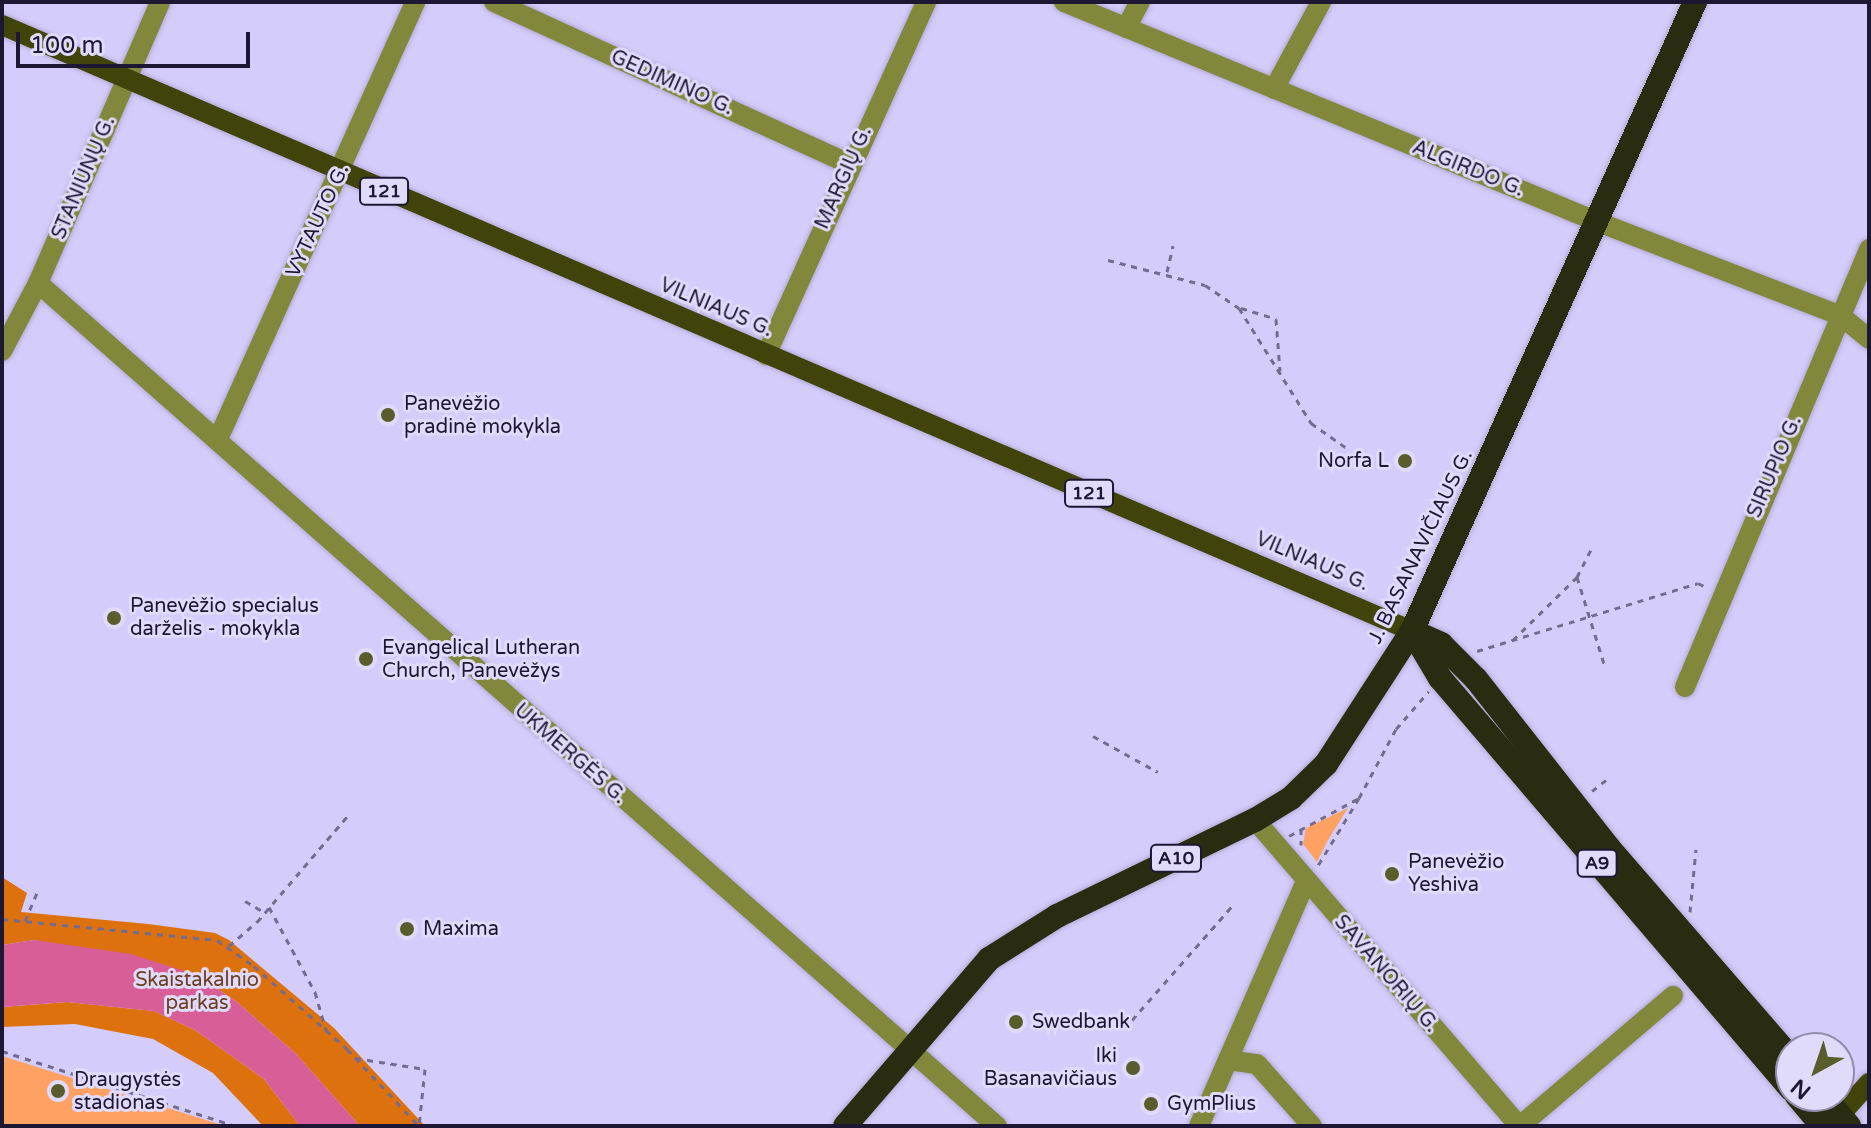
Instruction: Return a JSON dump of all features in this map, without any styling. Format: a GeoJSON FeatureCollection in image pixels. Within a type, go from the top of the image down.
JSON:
{"type":"FeatureCollection","features":[{"type":"Feature","properties":{"kind":"highway","name":"J. BASANAVIČIAUS G."},"geometry":{"type":"LineString","coordinates":[[845,1126],[951,997],[1017,939],[1255,820],[1291,798],[1326,764],[1412,631],[1695,2]]}},
{"type":"Feature","properties":{"kind":"highway","name":"VILNIAUS G."},"geometry":{"type":"LineString","coordinates":[[1412,631],[1441,644],[1460,662],[1609,848],[1775,1040]]}},
{"type":"Feature","properties":{"kind":"highway","name":"A9"},"geometry":{"type":"LineString","coordinates":[[1412,631],[1440,678],[1775,1070]]}},
{"type":"Feature","properties":{"kind":"main road","name":"VILNIAUS G."},"geometry":{"type":"LineString","coordinates":[[2,25],[1412,631]]}},
{"type":"Feature","properties":{"kind":"main road"},"geometry":{"type":"LineString","coordinates":[[1835,1123],[1869,1083]]}},
{"type":"Feature","properties":{"kind":"street","name":"STANIŪNŲ G."},"geometry":{"type":"LineString","coordinates":[[2,351],[38,283],[160,2]]}},
{"type":"Feature","properties":{"kind":"street","name":"VYTAUTO G."},"geometry":{"type":"LineString","coordinates":[[218,439],[415,2]]}},
{"type":"Feature","properties":{"kind":"street","name":"GEDIMINO G."},"geometry":{"type":"LineString","coordinates":[[494,2],[850,164]]}},
{"type":"Feature","properties":{"kind":"street","name":"MARGIŲ G."},"geometry":{"type":"LineString","coordinates":[[766,355],[926,2]]}},
{"type":"Feature","properties":{"kind":"street","name":"ALGIRDO G."},"geometry":{"type":"LineString","coordinates":[[1064,2],[1598,222],[1841,316],[1869,339]]}},
{"type":"Feature","properties":{"kind":"street"},"geometry":{"type":"LineString","coordinates":[[1126,28],[1140,2]]}},
{"type":"Feature","properties":{"kind":"street"},"geometry":{"type":"LineString","coordinates":[[1274,89],[1321,2]]}},
{"type":"Feature","properties":{"kind":"street","name":"SIRUPIO G."},"geometry":{"type":"LineString","coordinates":[[1685,687],[1721,593],[1869,249]]}},
{"type":"Feature","properties":{"kind":"street","name":"UKMERGĖS G."},"geometry":{"type":"LineString","coordinates":[[38,283],[997,1126]]}},
{"type":"Feature","properties":{"kind":"street","name":"SAVANORIŲ G."},"geometry":{"type":"LineString","coordinates":[[1255,820],[1276,844],[1312,874],[1513,1124]]}},
{"type":"Feature","properties":{"kind":"street"},"geometry":{"type":"LineString","coordinates":[[1199,1126],[1312,874]]}},
{"type":"Feature","properties":{"kind":"street"},"geometry":{"type":"LineString","coordinates":[[1513,1124],[1673,996]]}},
{"type":"Feature","properties":{"kind":"street"},"geometry":{"type":"LineString","coordinates":[[1228,1060],[1257,1064],[1312,1126]]}},
{"type":"Feature","properties":{"kind":"path"},"geometry":{"type":"LineString","coordinates":[[1167,272],[1173,246]]}},
{"type":"Feature","properties":{"kind":"path"},"geometry":{"type":"LineString","coordinates":[[1108,260],[1167,272],[1205,285],[1239,308],[1276,319],[1280,374]]}},
{"type":"Feature","properties":{"kind":"path"},"geometry":{"type":"LineString","coordinates":[[1239,308],[1311,423],[1348,449]]}},
{"type":"Feature","properties":{"kind":"path"},"geometry":{"type":"LineString","coordinates":[[1511,641],[1577,577],[1592,548]]}},
{"type":"Feature","properties":{"kind":"path"},"geometry":{"type":"LineString","coordinates":[[1577,577],[1605,667]]}},
{"type":"Feature","properties":{"kind":"path"},"geometry":{"type":"LineString","coordinates":[[1460,662],[1472,653],[1698,583],[1721,593]]}},
{"type":"Feature","properties":{"kind":"path"},"geometry":{"type":"LineString","coordinates":[[1312,874],[1359,798],[1396,729],[1440,678]]}},
{"type":"Feature","properties":{"kind":"path"},"geometry":{"type":"LineString","coordinates":[[1093,736],[1158,772]]}},
{"type":"Feature","properties":{"kind":"path"},"geometry":{"type":"LineString","coordinates":[[1592,791],[1606,780]]}},
{"type":"Feature","properties":{"kind":"path"},"geometry":{"type":"LineString","coordinates":[[1276,844],[1359,798]]}},
{"type":"Feature","properties":{"kind":"path"},"geometry":{"type":"LineString","coordinates":[[229,946],[264,912],[350,813]]}},
{"type":"Feature","properties":{"kind":"path"},"geometry":{"type":"LineString","coordinates":[[1689,916],[1696,849]]}},
{"type":"Feature","properties":{"kind":"path"},"geometry":{"type":"LineString","coordinates":[[25,921],[38,890]]}},
{"type":"Feature","properties":{"kind":"path"},"geometry":{"type":"LineString","coordinates":[[245,901],[264,912]]}},
{"type":"Feature","properties":{"kind":"path"},"geometry":{"type":"LineString","coordinates":[[1132,1020],[1234,904]]}},
{"type":"Feature","properties":{"kind":"path"},"geometry":{"type":"LineString","coordinates":[[269,906],[315,992],[326,1030]]}},
{"type":"Feature","properties":{"kind":"path"},"geometry":{"type":"LineString","coordinates":[[2,919],[187,934],[229,946],[326,1030],[419,1126]]}},
{"type":"Feature","properties":{"kind":"path"},"geometry":{"type":"LineString","coordinates":[[2,1051],[236,1126]]}},
{"type":"Feature","properties":{"kind":"path"},"geometry":{"type":"LineString","coordinates":[[355,1058],[425,1069],[419,1126]]}},
{"type":"Feature","properties":{"kind":"shaded area"},"geometry":{"type":"Polygon","coordinates":[[[1348,808],[1317,862],[1303,844],[1306,828],[1348,808]]]}},
{"type":"Feature","properties":{"kind":"shaded area"},"geometry":{"type":"Polygon","coordinates":[[[2,877],[27,893],[21,912],[215,933],[229,940],[334,1028],[425,1126],[360,1126],[296,1054],[237,1002],[197,975],[34,940],[2,945],[2,877]]]}},
{"type":"Feature","properties":{"kind":"shaded area"},"geometry":{"type":"Polygon","coordinates":[[[34,940],[131,954],[197,975],[237,1002],[296,1054],[360,1126],[300,1126],[264,1079],[195,1030],[154,1011],[67,1002],[2,1007],[2,945],[34,940]]]}},
{"type":"Feature","properties":{"kind":"shaded area"},"geometry":{"type":"Polygon","coordinates":[[[67,1002],[154,1011],[195,1030],[264,1079],[300,1126],[263,1126],[213,1073],[153,1039],[75,1024],[2,1027],[2,1007],[67,1002]]]}},
{"type":"Feature","properties":{"kind":"shaded area","name":"Draugystės stadionas"},"geometry":{"type":"Polygon","coordinates":[[[2,1056],[225,1126],[2,1126],[2,1056]]]}},
{"type":"Feature","properties":{"kind":"place","name":"Panevėžio pradinė mokykla"},"geometry":{"type":"Point","coordinates":[388,415]}},
{"type":"Feature","properties":{"kind":"place","name":"Norfa L"},"geometry":{"type":"Point","coordinates":[1405,461]}},
{"type":"Feature","properties":{"kind":"place","name":"Panevėžio specialus darželis - mokykla"},"geometry":{"type":"Point","coordinates":[114,618]}},
{"type":"Feature","properties":{"kind":"place","name":"Evangelical Lutheran Church, Panevėžys"},"geometry":{"type":"Point","coordinates":[366,659]}},
{"type":"Feature","properties":{"kind":"place","name":"Panevėžio Yeshiva"},"geometry":{"type":"Point","coordinates":[1392,874]}},
{"type":"Feature","properties":{"kind":"place","name":"Maxima"},"geometry":{"type":"Point","coordinates":[407,929]}},
{"type":"Feature","properties":{"kind":"place","name":"Swedbank"},"geometry":{"type":"Point","coordinates":[1016,1022]}},
{"type":"Feature","properties":{"kind":"place","name":"Iki Basanavičiaus"},"geometry":{"type":"Point","coordinates":[1133,1068]}},
{"type":"Feature","properties":{"kind":"place","name":"Draugystės stadionas"},"geometry":{"type":"Point","coordinates":[58,1091]}},
{"type":"Feature","properties":{"kind":"place","name":"GymPlius"},"geometry":{"type":"Point","coordinates":[1151,1104]}},
{"type":"Feature","properties":{"kind":"park label","name":"Skaistakalnio parkas"},"geometry":{"type":"Point","coordinates":[197,992]}}]}
